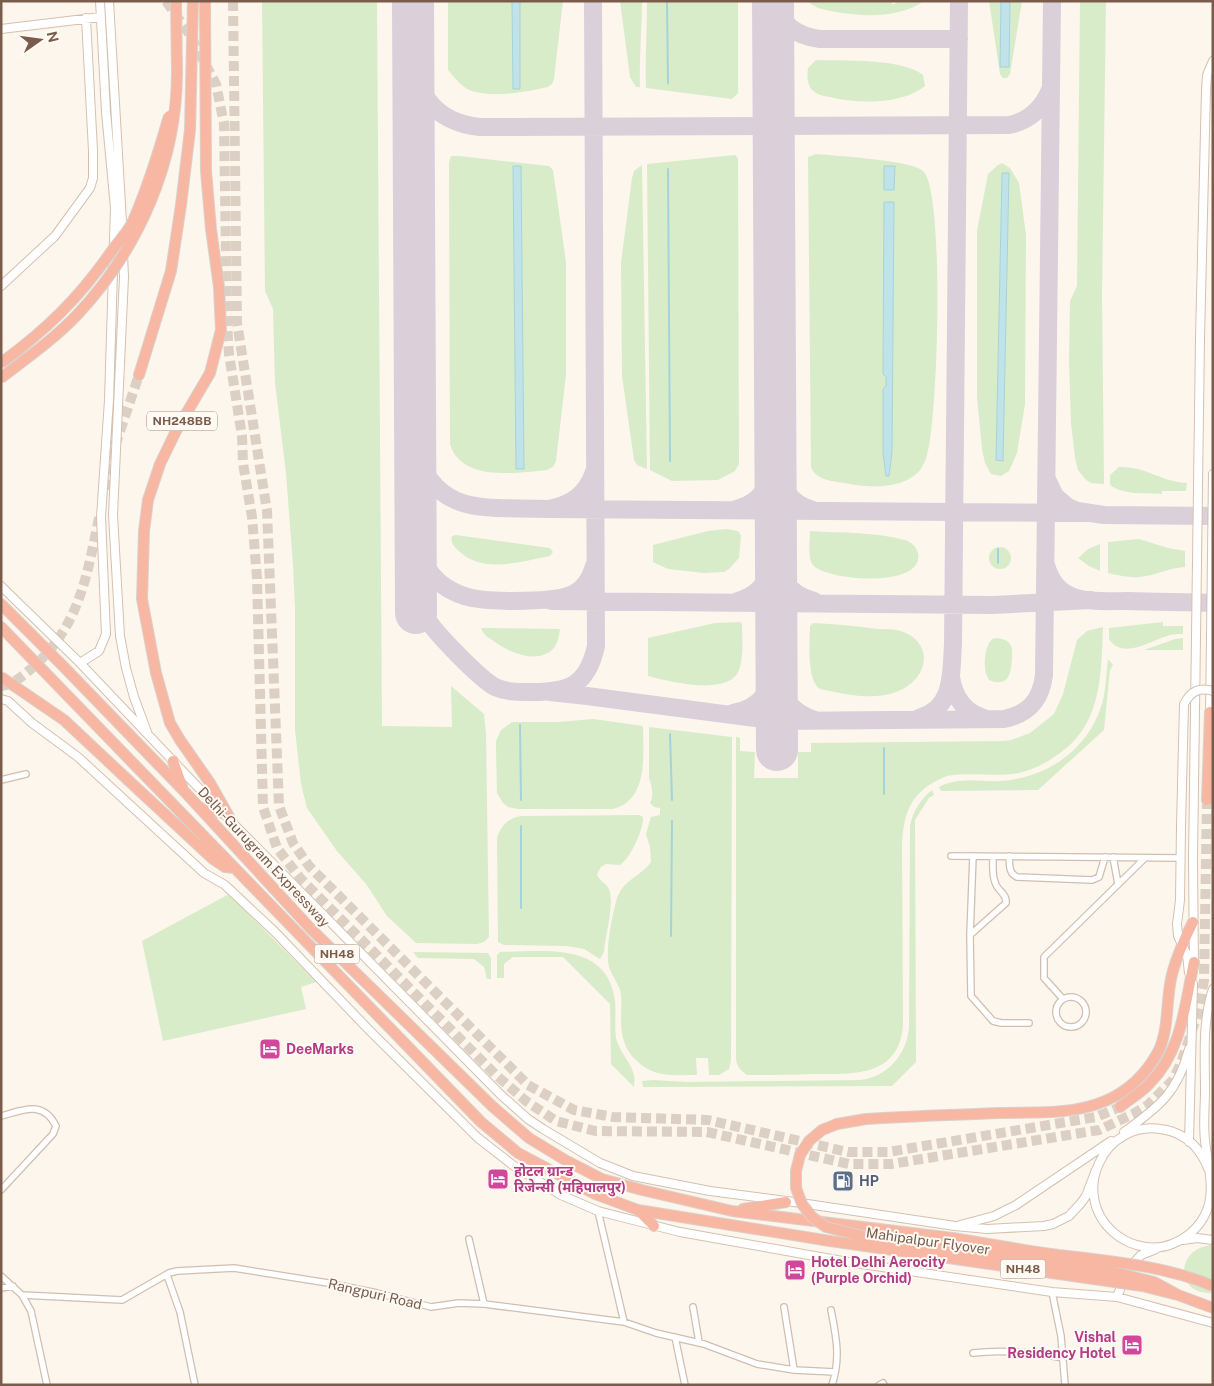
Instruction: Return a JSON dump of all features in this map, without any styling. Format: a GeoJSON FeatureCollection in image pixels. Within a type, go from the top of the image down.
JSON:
{"type":"FeatureCollection","features":[{"type":"Feature","properties":{"kind":"highway"},"geometry":{"type":"LineString","coordinates":[[1,378],[39,350],[76,315],[108,278],[140,228],[161,174],[174,122],[177,72],[176,1]]}},
{"type":"Feature","properties":{"kind":"highway"},"geometry":{"type":"LineString","coordinates":[[139,375],[171,272],[190,130],[193,1]]}},
{"type":"Feature","properties":{"kind":"highway","name":"NH248BB"},"geometry":{"type":"LineString","coordinates":[[205,1],[206,171],[219,287],[221,330],[210,373],[176,431],[160,464],[148,500],[144,530],[142,599],[156,672],[170,722],[180,740],[210,783],[232,822]]}},
{"type":"Feature","properties":{"kind":"highway"},"geometry":{"type":"LineString","coordinates":[[1,363],[33,340],[66,309],[98,272],[132,222],[158,156],[176,88]]}},
{"type":"Feature","properties":{"kind":"highway","name":"Delhi-Gurugram Expressway"},"geometry":{"type":"LineString","coordinates":[[1,604],[184,791],[312,929],[492,1106],[529,1138],[565,1160],[602,1178],[642,1190],[732,1211]]}},
{"type":"Feature","properties":{"kind":"highway","name":"Delhi-Gurugram Expressway"},"geometry":{"type":"LineString","coordinates":[[1,628],[481,1122],[518,1153],[595,1194],[638,1210]]}},
{"type":"Feature","properties":{"kind":"highway"},"geometry":{"type":"LineString","coordinates":[[1,677],[64,720],[213,859],[225,867],[236,868]]}},
{"type":"Feature","properties":{"kind":"highway"},"geometry":{"type":"LineString","coordinates":[[1207,800],[1210,712]]}},
{"type":"Feature","properties":{"kind":"highway"},"geometry":{"type":"LineString","coordinates":[[173,761],[184,791]]}},
{"type":"Feature","properties":{"kind":"highway"},"geometry":{"type":"LineString","coordinates":[[199,807],[222,812]]}},
{"type":"Feature","properties":{"kind":"highway"},"geometry":{"type":"LineString","coordinates":[[1178,1295],[1154,1282],[1113,1272],[866,1237],[826,1227],[807,1211],[799,1196],[796,1180],[797,1163],[804,1148],[815,1135],[829,1126],[852,1120],[1052,1111],[1090,1106],[1109,1099],[1127,1089],[1146,1070],[1160,1048],[1164,1035],[1171,978],[1193,922]]}},
{"type":"Feature","properties":{"kind":"highway"},"geometry":{"type":"LineString","coordinates":[[1120,1107],[1149,1085],[1171,1056],[1182,1022],[1194,962]]}},
{"type":"Feature","properties":{"kind":"highway"},"geometry":{"type":"LineString","coordinates":[[732,1211],[786,1202]]}},
{"type":"Feature","properties":{"kind":"highway"},"geometry":{"type":"LineString","coordinates":[[638,1210],[654,1226]]}},
{"type":"Feature","properties":{"kind":"highway","name":"Mahipalpur Flyover"},"geometry":{"type":"LineString","coordinates":[[638,1210],[830,1242],[1142,1286],[1178,1295],[1213,1308]]}},
{"type":"Feature","properties":{"kind":"highway","name":"Mahipalpur Flyover"},"geometry":{"type":"LineString","coordinates":[[732,1211],[953,1238],[1130,1264],[1199,1280],[1213,1286]]}},
{"type":"Feature","properties":{"kind":"main road"},"geometry":{"type":"LineString","coordinates":[[80,663],[99,651],[106,634],[101,517],[108,400],[114,208],[106,112],[100,1]]}},
{"type":"Feature","properties":{"kind":"main road"},"geometry":{"type":"LineString","coordinates":[[109,1],[122,208],[124,277],[113,514],[115,554],[120,636],[134,697],[149,736]]}},
{"type":"Feature","properties":{"kind":"main road"},"geometry":{"type":"LineString","coordinates":[[1,29],[101,17]]}},
{"type":"Feature","properties":{"kind":"main road"},"geometry":{"type":"LineString","coordinates":[[1,286],[55,236],[90,188],[94,178],[86,18]]}},
{"type":"Feature","properties":{"kind":"main road"},"geometry":{"type":"LineString","coordinates":[[1189,1142],[1194,962],[1201,295],[1206,90],[1207,76],[1213,61]]}},
{"type":"Feature","properties":{"kind":"main road"},"geometry":{"type":"LineString","coordinates":[[1213,474],[1210,712],[1213,752]]}},
{"type":"Feature","properties":{"kind":"main road"},"geometry":{"type":"LineString","coordinates":[[1,586],[80,663],[222,812],[500,1095],[528,1119],[600,1163],[633,1176],[710,1191],[987,1229],[1044,1226],[1069,1216],[1086,1196],[1104,1153],[1110,1146],[1131,1132],[1146,1129],[1162,1129],[1176,1134],[1189,1142],[1200,1153],[1211,1177]]}},
{"type":"Feature","properties":{"kind":"main road"},"geometry":{"type":"LineString","coordinates":[[1190,982],[1187,955],[1178,936],[1177,924],[1180,900],[1184,704],[1188,696],[1193,692],[1205,689],[1213,691]]}},
{"type":"Feature","properties":{"kind":"main road"},"geometry":{"type":"LineString","coordinates":[[1,699],[8,701],[32,724],[65,746],[204,873],[225,885],[275,932],[370,1032],[478,1138],[522,1171],[561,1195],[598,1211],[680,1232],[848,1262],[1052,1292],[1117,1297],[1213,1323]]}},
{"type":"Feature","properties":{"kind":"main road"},"geometry":{"type":"LineString","coordinates":[[232,822],[233,844]]}},
{"type":"Feature","properties":{"kind":"main road"},"geometry":{"type":"LineString","coordinates":[[1178,1241],[1195,1230],[1206,1213],[1211,1194],[1211,1177],[1204,1139],[1206,1021],[1213,989]]}},
{"type":"Feature","properties":{"kind":"main road"},"geometry":{"type":"LineString","coordinates":[[955,1226],[994,1216],[1016,1205],[1154,1111],[1167,1097],[1178,1080],[1185,1064],[1192,1032]]}},
{"type":"Feature","properties":{"kind":"main road"},"geometry":{"type":"LineString","coordinates":[[1096,1170],[1094,1200],[1107,1226],[1122,1239],[1131,1243],[1140,1246],[1160,1247]]}},
{"type":"Feature","properties":{"kind":"main road"},"geometry":{"type":"LineString","coordinates":[[1117,1297],[1128,1269],[1141,1256],[1178,1241],[1197,1238],[1213,1240]]}},
{"type":"Feature","properties":{"kind":"street"},"geometry":{"type":"LineString","coordinates":[[1,780],[26,774]]}},
{"type":"Feature","properties":{"kind":"street"},"geometry":{"type":"LineString","coordinates":[[951,856],[1181,858]]}},
{"type":"Feature","properties":{"kind":"street"},"geometry":{"type":"LineString","coordinates":[[973,856],[970,936],[971,992],[973,999],[994,1022],[1029,1023]]}},
{"type":"Feature","properties":{"kind":"street"},"geometry":{"type":"LineString","coordinates":[[1009,856],[1010,870],[1017,876],[1092,880],[1099,877],[1105,858]]}},
{"type":"Feature","properties":{"kind":"street"},"geometry":{"type":"LineString","coordinates":[[970,936],[1006,903],[1005,896],[994,880],[993,857]]}},
{"type":"Feature","properties":{"kind":"street"},"geometry":{"type":"LineString","coordinates":[[1113,858],[1118,884]]}},
{"type":"Feature","properties":{"kind":"street"},"geometry":{"type":"LineString","coordinates":[[1063,999],[1044,978],[1044,957],[1145,858]]}},
{"type":"Feature","properties":{"kind":"street"},"geometry":{"type":"LineString","coordinates":[[1074,997],[1083,1002],[1086,1014],[1080,1024],[1069,1026],[1060,1021],[1057,1010],[1063,999],[1074,997]]}},
{"type":"Feature","properties":{"kind":"street"},"geometry":{"type":"LineString","coordinates":[[1,1116],[38,1108],[45,1111],[56,1126],[53,1134],[1,1190]]}},
{"type":"Feature","properties":{"kind":"street"},"geometry":{"type":"LineString","coordinates":[[598,1211],[624,1322]]}},
{"type":"Feature","properties":{"kind":"street"},"geometry":{"type":"LineString","coordinates":[[469,1239],[484,1304]]}},
{"type":"Feature","properties":{"kind":"street","name":"Rangpuri Road"},"geometry":{"type":"LineString","coordinates":[[22,1295],[122,1300],[172,1272],[234,1268],[367,1291],[428,1307],[459,1303],[484,1304],[624,1322],[656,1333],[699,1342],[757,1364],[794,1370],[835,1372]]}},
{"type":"Feature","properties":{"kind":"street"},"geometry":{"type":"LineString","coordinates":[[167,1275],[180,1312],[196,1385]]}},
{"type":"Feature","properties":{"kind":"street"},"geometry":{"type":"LineString","coordinates":[[1,1276],[22,1295],[31,1311],[47,1385]]}},
{"type":"Feature","properties":{"kind":"street"},"geometry":{"type":"LineString","coordinates":[[1,1288],[13,1286]]}},
{"type":"Feature","properties":{"kind":"street"},"geometry":{"type":"LineString","coordinates":[[1052,1292],[1061,1336],[1065,1385]]}},
{"type":"Feature","properties":{"kind":"street"},"geometry":{"type":"LineString","coordinates":[[784,1306],[794,1370]]}},
{"type":"Feature","properties":{"kind":"street"},"geometry":{"type":"LineString","coordinates":[[693,1307],[699,1342]]}},
{"type":"Feature","properties":{"kind":"street"},"geometry":{"type":"LineString","coordinates":[[831,1310],[838,1341],[832,1385]]}},
{"type":"Feature","properties":{"kind":"street"},"geometry":{"type":"LineString","coordinates":[[675,1337],[685,1385]]}},
{"type":"Feature","properties":{"kind":"street"},"geometry":{"type":"LineString","coordinates":[[973,1353],[1017,1351],[1064,1358]]}},
{"type":"Feature","properties":{"kind":"street"},"geometry":{"type":"LineString","coordinates":[[878,1385],[884,1385]]}},
{"type":"Feature","properties":{"kind":"green space"},"geometry":{"type":"Polygon","coordinates":[[[262,1],[377,1],[382,726],[452,727],[451,686],[484,714],[486,734],[489,937],[484,942],[477,944],[416,943],[387,916],[366,884],[337,851],[307,808],[301,784],[295,730],[293,565],[286,473],[275,383],[273,309],[265,291],[262,1]]]}},
{"type":"Feature","properties":{"kind":"green space"},"geometry":{"type":"Polygon","coordinates":[[[448,1],[512,1],[513,89],[520,88],[520,1],[563,1],[552,84],[539,89],[501,94],[468,90],[448,70],[448,1]]]}},
{"type":"Feature","properties":{"kind":"green space"},"geometry":{"type":"Polygon","coordinates":[[[620,1],[642,1],[640,87],[636,87],[630,77],[620,1]]]}},
{"type":"Feature","properties":{"kind":"green space"},"geometry":{"type":"Polygon","coordinates":[[[647,1],[738,1],[738,93],[732,99],[646,88],[647,1]]]}},
{"type":"Feature","properties":{"kind":"green space"},"geometry":{"type":"Polygon","coordinates":[[[808,1],[892,1],[892,4],[895,4],[896,1],[924,1],[904,11],[870,15],[847,14],[825,10],[814,6],[808,1]]]}},
{"type":"Feature","properties":{"kind":"green space"},"geometry":{"type":"Polygon","coordinates":[[[989,1],[1001,1],[1001,67],[1009,67],[1010,1],[1022,1],[1010,74],[1007,78],[1003,78],[1000,74],[989,1]]]}},
{"type":"Feature","properties":{"kind":"green space"},"geometry":{"type":"Polygon","coordinates":[[[1080,1],[1106,1],[1102,295],[1104,484],[1091,483],[1078,470],[1071,423],[1070,301],[1077,286],[1080,1]]]}},
{"type":"Feature","properties":{"kind":"green space"},"geometry":{"type":"Polygon","coordinates":[[[816,60],[872,61],[901,66],[923,75],[925,86],[905,96],[869,102],[845,100],[817,94],[810,88],[808,82],[808,68],[816,60]]]}},
{"type":"Feature","properties":{"kind":"green space"},"geometry":{"type":"Polygon","coordinates":[[[816,154],[904,164],[923,171],[930,187],[937,260],[936,355],[931,434],[927,457],[921,469],[914,476],[898,484],[869,486],[833,481],[818,476],[811,467],[808,157],[816,154]],[[884,202],[883,374],[886,377],[886,386],[883,389],[883,453],[886,476],[892,452],[894,202],[884,202]]]}},
{"type":"Feature","properties":{"kind":"green space"},"geometry":{"type":"Polygon","coordinates":[[[735,155],[738,158],[739,464],[735,471],[718,480],[672,481],[650,470],[647,164],[735,155]]]}},
{"type":"Feature","properties":{"kind":"green space"},"geometry":{"type":"Polygon","coordinates":[[[451,156],[459,156],[549,166],[553,170],[566,262],[566,375],[556,461],[553,467],[547,470],[506,473],[478,470],[466,465],[456,456],[450,444],[449,163],[451,156]],[[513,166],[516,469],[524,469],[521,166],[513,166]]]}},
{"type":"Feature","properties":{"kind":"green space"},"geometry":{"type":"Polygon","coordinates":[[[1002,163],[1010,168],[1019,183],[1026,235],[1025,404],[1017,453],[1009,471],[1001,476],[991,474],[985,463],[977,397],[977,231],[988,174],[1002,163]],[[1002,173],[996,460],[1003,460],[1009,174],[1002,173]]]}},
{"type":"Feature","properties":{"kind":"green space"},"geometry":{"type":"Polygon","coordinates":[[[642,165],[647,469],[637,465],[634,460],[622,376],[621,263],[632,178],[634,171],[642,165]]]}},
{"type":"Feature","properties":{"kind":"green space"},"geometry":{"type":"Polygon","coordinates":[[[1119,467],[1137,469],[1169,480],[1187,483],[1186,491],[1162,491],[1162,494],[1135,493],[1115,488],[1110,485],[1110,475],[1119,467]]]}},
{"type":"Feature","properties":{"kind":"green space"},"geometry":{"type":"Polygon","coordinates":[[[727,529],[738,531],[741,535],[739,558],[724,572],[704,573],[668,569],[653,562],[653,545],[708,531],[727,529]]]}},
{"type":"Feature","properties":{"kind":"green space"},"geometry":{"type":"Polygon","coordinates":[[[810,531],[870,534],[905,540],[913,545],[918,553],[916,565],[906,573],[891,577],[853,578],[835,575],[821,570],[811,562],[809,549],[810,531]]]}},
{"type":"Feature","properties":{"kind":"green space"},"geometry":{"type":"Polygon","coordinates":[[[452,536],[550,548],[553,552],[550,556],[516,563],[480,563],[470,559],[455,547],[452,543],[452,536]]]}},
{"type":"Feature","properties":{"kind":"green space"},"geometry":{"type":"Polygon","coordinates":[[[1139,539],[1185,551],[1185,567],[1139,577],[1127,577],[1108,573],[1108,542],[1139,539]]]}},
{"type":"Feature","properties":{"kind":"green space"},"geometry":{"type":"Polygon","coordinates":[[[1100,544],[1100,571],[1078,558],[1088,549],[1100,544]]]}},
{"type":"Feature","properties":{"kind":"green space"},"geometry":{"type":"Polygon","coordinates":[[[1000,547],[1008,550],[1011,558],[1008,566],[1000,569],[992,566],[989,558],[992,550],[1000,547]]]}},
{"type":"Feature","properties":{"kind":"green space"},"geometry":{"type":"Polygon","coordinates":[[[740,622],[742,624],[742,659],[739,670],[733,678],[723,683],[697,685],[648,676],[648,638],[715,623],[740,622]]]}},
{"type":"Feature","properties":{"kind":"green space"},"geometry":{"type":"Polygon","coordinates":[[[1163,622],[1163,626],[1183,626],[1183,634],[1169,635],[1145,645],[1129,649],[1115,645],[1109,639],[1109,628],[1163,622]]]}},
{"type":"Feature","properties":{"kind":"green space"},"geometry":{"type":"Polygon","coordinates":[[[813,623],[901,631],[912,637],[919,644],[924,662],[921,671],[907,687],[887,695],[858,696],[820,689],[816,684],[811,669],[809,650],[810,626],[813,623]]]}},
{"type":"Feature","properties":{"kind":"green space"},"geometry":{"type":"Polygon","coordinates":[[[1103,627],[1101,664],[1096,700],[1082,731],[1070,745],[1042,764],[1019,773],[947,776],[925,788],[911,804],[904,824],[902,848],[903,1025],[900,1042],[893,1055],[883,1064],[871,1069],[843,1074],[747,1075],[744,1073],[737,1064],[736,1056],[736,737],[740,738],[740,751],[755,752],[754,778],[798,778],[798,752],[811,752],[811,743],[1011,740],[1030,733],[1054,714],[1063,694],[1077,640],[1087,631],[1103,627]]]}},
{"type":"Feature","properties":{"kind":"green space"},"geometry":{"type":"Polygon","coordinates":[[[481,628],[560,629],[554,648],[540,656],[524,656],[501,646],[486,636],[481,628]]]}},
{"type":"Feature","properties":{"kind":"green space"},"geometry":{"type":"Polygon","coordinates":[[[997,638],[1008,642],[1012,650],[1010,674],[1005,681],[1001,682],[989,680],[985,670],[987,648],[992,639],[997,638]]]}},
{"type":"Feature","properties":{"kind":"green space"},"geometry":{"type":"Polygon","coordinates":[[[1183,638],[1183,650],[1144,650],[1175,639],[1183,638]]]}},
{"type":"Feature","properties":{"kind":"green space"},"geometry":{"type":"Polygon","coordinates":[[[1108,659],[1113,665],[1110,670],[1104,730],[1038,790],[941,791],[939,787],[953,782],[999,781],[1033,775],[1063,759],[1087,735],[1095,720],[1102,704],[1108,659]]]}},
{"type":"Feature","properties":{"kind":"green space"},"geometry":{"type":"Polygon","coordinates":[[[593,719],[643,726],[641,775],[633,796],[625,804],[613,809],[518,809],[508,807],[503,803],[497,793],[496,741],[501,730],[512,722],[558,722],[593,719]]]}},
{"type":"Feature","properties":{"kind":"green space"},"geometry":{"type":"Polygon","coordinates":[[[649,727],[732,737],[731,1060],[729,1069],[719,1075],[709,1075],[708,1058],[696,1058],[697,1075],[664,1074],[649,1070],[633,1057],[625,1045],[622,1033],[621,995],[609,967],[608,942],[615,905],[620,891],[651,862],[650,847],[646,834],[651,817],[660,815],[660,808],[654,807],[650,803],[652,788],[649,778],[649,727]]]}},
{"type":"Feature","properties":{"kind":"green space"},"geometry":{"type":"Polygon","coordinates":[[[932,790],[934,795],[929,798],[915,820],[916,1062],[892,1086],[643,1087],[642,1081],[653,1080],[687,1082],[860,1080],[879,1074],[894,1063],[904,1046],[909,1027],[910,826],[918,806],[932,790]]]}},
{"type":"Feature","properties":{"kind":"green space"},"geometry":{"type":"Polygon","coordinates":[[[639,815],[643,817],[643,822],[636,843],[628,857],[620,865],[606,864],[601,867],[597,874],[609,889],[611,896],[604,952],[600,959],[584,949],[567,946],[504,945],[498,942],[497,838],[506,823],[514,818],[523,816],[639,815]]]}},
{"type":"Feature","properties":{"kind":"green space"},"geometry":{"type":"Polygon","coordinates":[[[229,894],[316,982],[301,987],[306,1009],[163,1041],[142,941],[229,894]]]}},
{"type":"Feature","properties":{"kind":"green space"},"geometry":{"type":"Polygon","coordinates":[[[551,951],[568,953],[584,958],[597,966],[608,978],[614,995],[616,1038],[633,1071],[634,1087],[611,1064],[610,1004],[563,957],[513,957],[504,964],[504,978],[497,978],[497,955],[500,952],[551,951]]]}},
{"type":"Feature","properties":{"kind":"green space"},"geometry":{"type":"Polygon","coordinates":[[[413,952],[488,953],[491,958],[491,979],[487,979],[484,967],[474,959],[418,958],[413,952]]]}},
{"type":"Feature","properties":{"kind":"green space"},"geometry":{"type":"Polygon","coordinates":[[[1213,1245],[1213,1293],[1200,1292],[1191,1287],[1186,1280],[1184,1271],[1186,1262],[1191,1254],[1200,1248],[1213,1245]]]}},
{"type":"Feature","properties":{"kind":"water"},"geometry":{"type":"Polygon","coordinates":[[[512,1],[520,1],[520,89],[513,89],[512,1]]]}},
{"type":"Feature","properties":{"kind":"water"},"geometry":{"type":"Polygon","coordinates":[[[1001,1],[1010,1],[1009,67],[1000,67],[1001,1]]]}},
{"type":"Feature","properties":{"kind":"water"},"geometry":{"type":"Polygon","coordinates":[[[513,166],[521,166],[524,469],[516,469],[513,166]]]}},
{"type":"Feature","properties":{"kind":"water"},"geometry":{"type":"Polygon","coordinates":[[[884,166],[895,166],[894,190],[884,190],[884,166]]]}},
{"type":"Feature","properties":{"kind":"water"},"geometry":{"type":"Polygon","coordinates":[[[1002,173],[1009,173],[1003,461],[996,460],[1002,173]]]}},
{"type":"Feature","properties":{"kind":"water"},"geometry":{"type":"Polygon","coordinates":[[[884,202],[894,202],[892,452],[889,476],[886,476],[883,453],[883,389],[886,386],[886,377],[883,374],[884,202]]]}},
{"type":"Feature","properties":{"kind":"waterway"},"geometry":{"type":"LineString","coordinates":[[667,1],[668,83]]}},
{"type":"Feature","properties":{"kind":"waterway"},"geometry":{"type":"LineString","coordinates":[[668,169],[670,461]]}},
{"type":"Feature","properties":{"kind":"waterway"},"geometry":{"type":"LineString","coordinates":[[998,549],[998,563]]}},
{"type":"Feature","properties":{"kind":"waterway"},"geometry":{"type":"LineString","coordinates":[[520,725],[521,800]]}},
{"type":"Feature","properties":{"kind":"waterway"},"geometry":{"type":"LineString","coordinates":[[670,734],[672,800]]}},
{"type":"Feature","properties":{"kind":"waterway"},"geometry":{"type":"LineString","coordinates":[[884,748],[884,794]]}},
{"type":"Feature","properties":{"kind":"waterway"},"geometry":{"type":"LineString","coordinates":[[671,936],[672,821]]}},
{"type":"Feature","properties":{"kind":"waterway"},"geometry":{"type":"LineString","coordinates":[[521,826],[521,908]]}},
{"type":"Feature","properties":{"kind":"taxiway"},"geometry":{"type":"LineString","coordinates":[[416,591],[423,613],[437,632],[479,675],[499,689],[543,692],[565,688],[581,679],[592,660],[596,646],[593,1]]}},
{"type":"Feature","properties":{"kind":"taxiway"},"geometry":{"type":"LineString","coordinates":[[774,1],[780,17],[791,28],[804,35],[820,39],[959,39]]}},
{"type":"Feature","properties":{"kind":"taxiway"},"geometry":{"type":"LineString","coordinates":[[919,718],[930,713],[945,698],[952,667],[959,1]]}},
{"type":"Feature","properties":{"kind":"taxiway"},"geometry":{"type":"LineString","coordinates":[[550,692],[777,721],[1004,719],[1020,714],[1037,699],[1044,675],[1052,1]]}},
{"type":"Feature","properties":{"kind":"taxiway"},"geometry":{"type":"LineString","coordinates":[[413,66],[422,91],[436,109],[444,116],[455,121],[480,127],[1009,125],[1023,121],[1034,113],[1043,103],[1050,90]]}},
{"type":"Feature","properties":{"kind":"taxiway"},"geometry":{"type":"LineString","coordinates":[[415,448],[424,471],[436,487],[451,498],[468,504],[486,507],[549,509],[557,507],[577,497],[587,487],[594,472]]}},
{"type":"Feature","properties":{"kind":"taxiway"},"geometry":{"type":"LineString","coordinates":[[775,464],[787,493],[798,503],[813,510]]}},
{"type":"Feature","properties":{"kind":"taxiway"},"geometry":{"type":"LineString","coordinates":[[736,509],[751,503],[762,494],[767,488],[775,466]]}},
{"type":"Feature","properties":{"kind":"taxiway"},"geometry":{"type":"LineString","coordinates":[[1047,479],[1055,496],[1068,507],[1077,511],[1104,515],[1213,516]]}},
{"type":"Feature","properties":{"kind":"taxiway"},"geometry":{"type":"LineString","coordinates":[[549,509],[1088,513]]}},
{"type":"Feature","properties":{"kind":"taxiway"},"geometry":{"type":"LineString","coordinates":[[416,546],[428,570],[436,580],[450,590],[472,598],[525,601],[554,599],[566,596],[579,591],[585,585],[594,566]]}},
{"type":"Feature","properties":{"kind":"taxiway"},"geometry":{"type":"LineString","coordinates":[[776,555],[780,572],[787,585],[798,594],[814,601]]}},
{"type":"Feature","properties":{"kind":"taxiway"},"geometry":{"type":"LineString","coordinates":[[738,601],[753,595],[763,585],[768,579],[776,557]]}},
{"type":"Feature","properties":{"kind":"taxiway"},"geometry":{"type":"LineString","coordinates":[[1046,565],[1052,580],[1058,588],[1066,594],[1085,600],[1213,603]]}},
{"type":"Feature","properties":{"kind":"taxiway"},"geometry":{"type":"LineString","coordinates":[[551,601],[993,605],[1091,600]]}},
{"type":"Feature","properties":{"kind":"taxiway"},"geometry":{"type":"LineString","coordinates":[[733,713],[750,708],[762,698],[771,684],[777,667]]}},
{"type":"Feature","properties":{"kind":"taxiway"},"geometry":{"type":"LineString","coordinates":[[776,673],[788,702],[799,713],[815,720]]}},
{"type":"Feature","properties":{"kind":"taxiway"},"geometry":{"type":"LineString","coordinates":[[951,677],[952,684],[961,703],[971,712],[984,718]]}},
{"type":"Feature","properties":{"kind":"runway"},"geometry":{"type":"LineString","coordinates":[[413,1],[416,613]]}},
{"type":"Feature","properties":{"kind":"runway"},"geometry":{"type":"LineString","coordinates":[[773,1],[777,750]]}},
{"type":"Feature","properties":{"kind":"tunnel"},"geometry":{"type":"LineString","coordinates":[[166,1],[190,35],[216,84],[224,124],[227,324],[229,354],[242,436],[243,463],[252,517],[257,578],[263,807],[277,848],[301,879],[496,1075],[526,1101],[556,1121],[595,1131],[707,1132],[849,1164],[891,1164],[1099,1130],[1148,1105],[1173,1080],[1181,1063],[1198,1013],[1204,980],[1207,800]]}},
{"type":"Feature","properties":{"kind":"tunnel"},"geometry":{"type":"LineString","coordinates":[[233,1],[237,323],[267,511],[279,806],[293,843],[309,866],[528,1085],[574,1110],[613,1117],[708,1120],[848,1152],[888,1152],[1096,1117],[1120,1107]]}},
{"type":"Feature","properties":{"kind":"tunnel"},"geometry":{"type":"LineString","coordinates":[[105,489],[111,458],[139,375]]}},
{"type":"Feature","properties":{"kind":"tunnel"},"geometry":{"type":"LineString","coordinates":[[1,686],[13,682],[31,669],[61,635],[71,616],[86,578],[100,513]]}},
{"type":"Feature","properties":{"kind":"place","name":"DeeMarks"},"geometry":{"type":"Point","coordinates":[270,1049]}},
{"type":"Feature","properties":{"kind":"place","name":"होटल ग्रान्ड रिजेन्सी (महिपालपुर)"},"geometry":{"type":"Point","coordinates":[498,1179]}},
{"type":"Feature","properties":{"kind":"place","name":"HP"},"geometry":{"type":"Point","coordinates":[843,1181]}},
{"type":"Feature","properties":{"kind":"place","name":"Hotel Delhi Aerocity (Purple Orchid)"},"geometry":{"type":"Point","coordinates":[795,1270]}},
{"type":"Feature","properties":{"kind":"place","name":"Vishal Residency Hotel"},"geometry":{"type":"Point","coordinates":[1132,1345]}}]}
